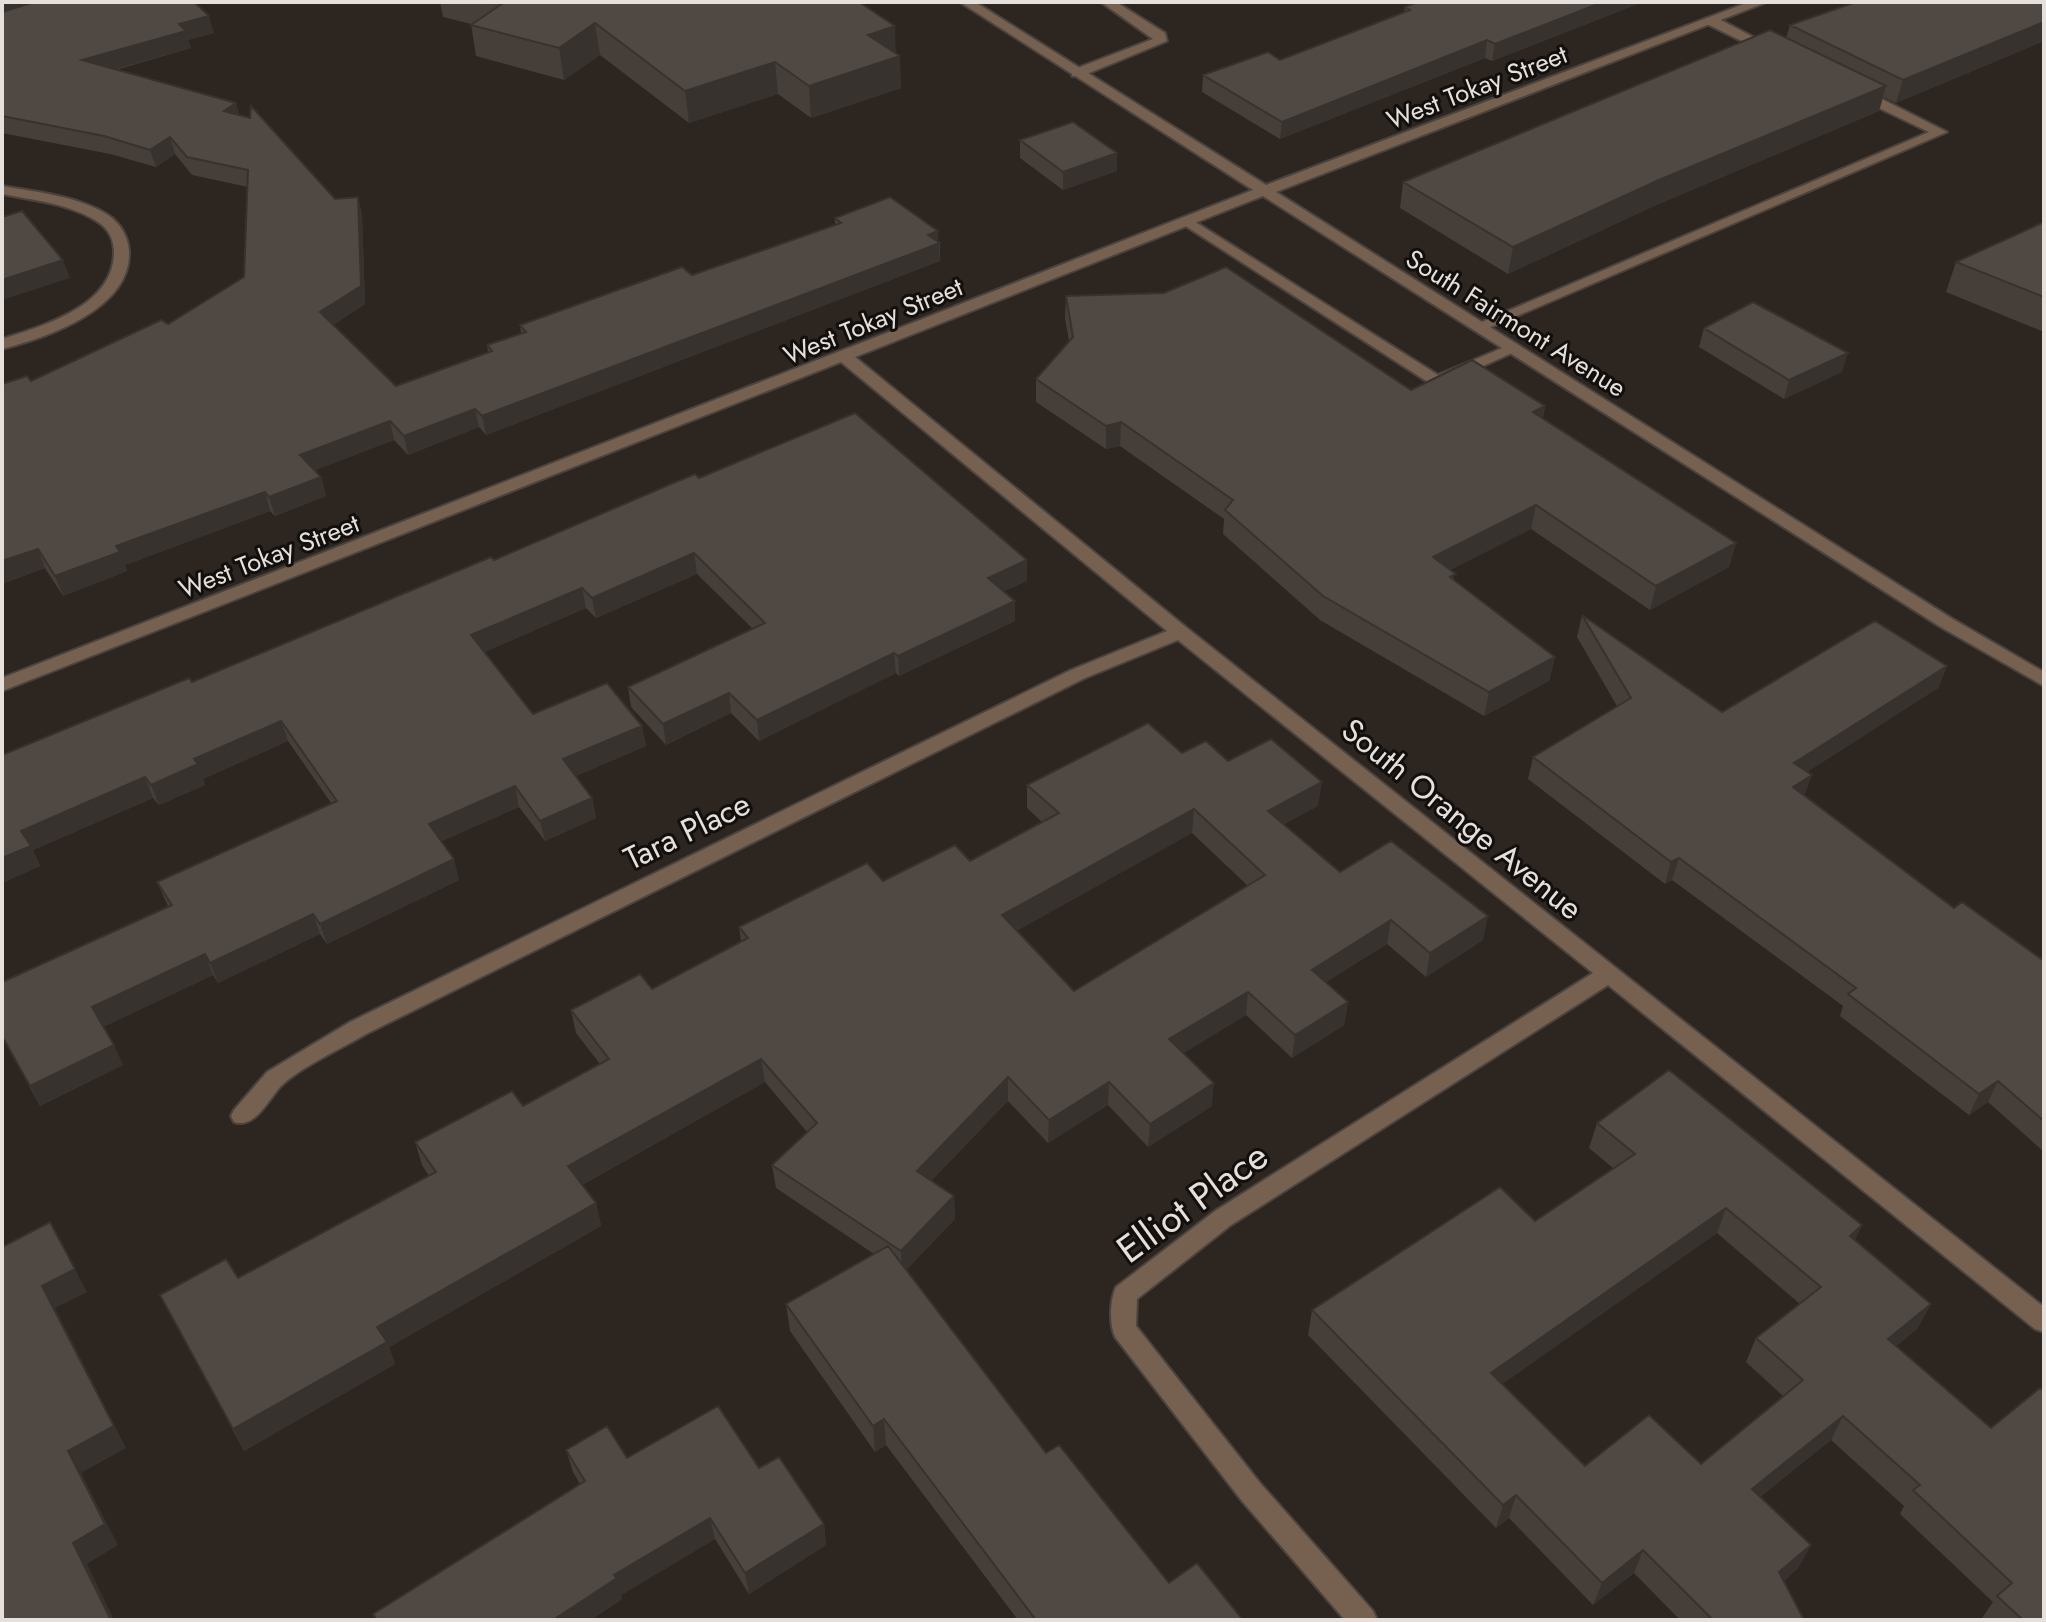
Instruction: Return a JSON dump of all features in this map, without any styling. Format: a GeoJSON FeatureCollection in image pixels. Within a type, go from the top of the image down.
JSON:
{"type":"FeatureCollection","features":[{"type":"Feature","properties":{"kind":"street","name":"South Fairmont Avenue"},"geometry":{"type":"LineString","coordinates":[[966,2],[1478,327],[2044,680]]}},
{"type":"Feature","properties":{"kind":"street"},"geometry":{"type":"LineString","coordinates":[[1077,73],[1160,41],[1160,36],[1149,27],[1107,2]]}},
{"type":"Feature","properties":{"kind":"street","name":"West Tokay Street"},"geometry":{"type":"LineString","coordinates":[[2,685],[846,358],[1264,191],[1761,2]]}},
{"type":"Feature","properties":{"kind":"street"},"geometry":{"type":"LineString","coordinates":[[1712,21],[1783,56]]}},
{"type":"Feature","properties":{"kind":"street"},"geometry":{"type":"LineString","coordinates":[[1478,327],[1940,132],[1840,83]]}},
{"type":"Feature","properties":{"kind":"street"},"geometry":{"type":"LineString","coordinates":[[2,190],[86,210],[112,226],[123,250],[117,278],[86,310],[50,329],[2,344]]}},
{"type":"Feature","properties":{"kind":"street"},"geometry":{"type":"LineString","coordinates":[[1189,222],[1437,381],[1513,349]]}},
{"type":"Feature","properties":{"kind":"street","name":"South Orange Avenue"},"geometry":{"type":"LineString","coordinates":[[846,358],[1180,632],[2044,1321]]}},
{"type":"Feature","properties":{"kind":"street","name":"Tara Place"},"geometry":{"type":"LineString","coordinates":[[242,1116],[275,1078],[358,1028],[1078,674],[1180,632]]}},
{"type":"Feature","properties":{"kind":"street","name":"Elliot Place"},"geometry":{"type":"LineString","coordinates":[[1363,1620],[1251,1492],[1124,1329],[1125,1294],[1223,1218],[1608,974]]}},
{"type":"Feature","properties":{"kind":"building"},"geometry":{"type":"Polygon","coordinates":[[[34,2],[194,2],[209,16],[179,24],[186,31],[82,60],[236,103],[224,111],[250,118],[251,106],[335,199],[358,197],[361,286],[320,312],[396,386],[492,351],[487,345],[526,332],[520,325],[682,267],[692,275],[841,223],[835,218],[890,197],[938,231],[928,235],[940,243],[482,416],[475,409],[404,436],[390,421],[300,455],[321,477],[269,497],[265,492],[116,546],[120,552],[55,576],[38,549],[2,561],[2,384],[27,376],[31,381],[161,320],[168,324],[244,277],[248,170],[187,157],[170,137],[150,150],[104,136],[2,116],[2,12],[34,2]]]}},
{"type":"Feature","properties":{"kind":"building"},"geometry":{"type":"Polygon","coordinates":[[[498,2],[859,2],[895,26],[868,35],[900,56],[809,86],[775,62],[685,91],[595,23],[559,48],[471,25],[503,3],[498,2]]]}},
{"type":"Feature","properties":{"kind":"building"},"geometry":{"type":"Polygon","coordinates":[[[1417,2],[1603,2],[1495,44],[1487,40],[1282,122],[1203,75],[1268,52],[1280,60],[1410,10],[1405,7],[1417,2]]]}},
{"type":"Feature","properties":{"kind":"building"},"geometry":{"type":"Polygon","coordinates":[[[1856,2],[2044,2],[2044,22],[1903,80],[1790,25],[1856,2]]]}},
{"type":"Feature","properties":{"kind":"building"},"geometry":{"type":"Polygon","coordinates":[[[1770,30],[1886,86],[1659,180],[1513,247],[1403,182],[1770,30]]]}},
{"type":"Feature","properties":{"kind":"building"},"geometry":{"type":"Polygon","coordinates":[[[1073,122],[1117,153],[1063,172],[1020,140],[1073,122]]]}},
{"type":"Feature","properties":{"kind":"building"},"geometry":{"type":"Polygon","coordinates":[[[22,211],[63,260],[2,280],[2,217],[22,211]]]}},
{"type":"Feature","properties":{"kind":"building"},"geometry":{"type":"Polygon","coordinates":[[[2044,222],[2044,297],[1956,262],[2044,222]]]}},
{"type":"Feature","properties":{"kind":"building"},"geometry":{"type":"Polygon","coordinates":[[[1226,267],[1411,390],[1472,360],[1545,406],[1533,412],[1736,543],[1656,586],[1536,505],[1433,557],[1456,574],[1450,577],[1555,657],[1489,692],[1323,596],[1225,510],[1233,500],[1121,422],[1106,426],[1036,379],[1073,337],[1066,296],[1164,293],[1226,267]]]}},
{"type":"Feature","properties":{"kind":"building"},"geometry":{"type":"Polygon","coordinates":[[[1753,302],[1848,353],[1789,380],[1704,328],[1753,302]]]}},
{"type":"Feature","properties":{"kind":"building"},"geometry":{"type":"Polygon","coordinates":[[[855,413],[1027,560],[988,578],[1015,601],[898,656],[894,653],[757,720],[729,693],[663,724],[628,687],[765,623],[694,553],[592,598],[582,588],[471,635],[533,714],[607,683],[642,726],[563,759],[592,798],[540,821],[515,786],[429,824],[454,859],[320,924],[313,914],[210,963],[205,954],[92,1007],[114,1045],[30,1086],[2,1036],[2,982],[172,905],[157,882],[337,801],[281,721],[194,759],[198,764],[151,785],[145,777],[21,831],[31,846],[2,858],[2,755],[189,678],[192,682],[491,557],[494,560],[695,474],[699,478],[855,413]]]}},
{"type":"Feature","properties":{"kind":"building"},"geometry":{"type":"Polygon","coordinates":[[[1582,615],[1722,712],[1875,621],[1947,666],[1794,763],[1812,775],[1793,787],[1954,908],[1962,902],[2044,961],[2044,1121],[1998,1081],[1979,1094],[1848,994],[1856,988],[1679,858],[1671,862],[1533,757],[1631,698],[1582,615]]]}},
{"type":"Feature","properties":{"kind":"building"},"geometry":{"type":"Polygon","coordinates":[[[1148,723],[1182,753],[1206,741],[1228,761],[1271,739],[1322,782],[1268,811],[1340,872],[1391,841],[1488,916],[1430,953],[1391,920],[1312,970],[1348,1002],[1295,1035],[1248,992],[1169,1039],[1214,1083],[1150,1124],[1109,1082],[1049,1120],[1008,1077],[917,1171],[954,1196],[901,1251],[772,1165],[817,1123],[761,1059],[568,1166],[596,1203],[377,1327],[387,1342],[233,1429],[160,1295],[226,1259],[238,1278],[436,1172],[415,1142],[512,1091],[523,1106],[609,1059],[571,1010],[640,974],[652,989],[748,938],[739,927],[867,863],[883,881],[955,845],[970,861],[1059,813],[1027,785],[1148,723]],[[1194,809],[1002,915],[1074,991],[1265,875],[1194,809]]]}},
{"type":"Feature","properties":{"kind":"building"},"geometry":{"type":"Polygon","coordinates":[[[1669,1070],[1862,1225],[1850,1236],[1931,1304],[1888,1339],[1991,1428],[2040,1388],[2044,1391],[2044,1620],[2023,1620],[1997,1596],[2012,1583],[1913,1490],[1920,1485],[1843,1416],[1752,1489],[1811,1545],[1779,1572],[1804,1620],[1713,1620],[1643,1550],[1602,1583],[1516,1495],[1503,1505],[1312,1310],[1500,1187],[1535,1221],[1635,1154],[1597,1123],[1669,1070]],[[1726,1208],[1491,1373],[1585,1466],[1649,1415],[1701,1464],[1803,1380],[1756,1338],[1821,1287],[1726,1208]]]}},
{"type":"Feature","properties":{"kind":"building"},"geometry":{"type":"Polygon","coordinates":[[[50,1222],[75,1269],[42,1286],[114,1426],[68,1451],[105,1524],[73,1543],[111,1620],[2,1620],[2,1247],[50,1222]]]}},
{"type":"Feature","properties":{"kind":"building"},"geometry":{"type":"Polygon","coordinates":[[[888,1246],[1046,1453],[1059,1445],[1169,1583],[1197,1563],[1243,1620],[1036,1620],[884,1419],[873,1426],[786,1304],[888,1246]]]}},
{"type":"Feature","properties":{"kind":"building"},"geometry":{"type":"Polygon","coordinates":[[[718,1406],[759,1468],[779,1457],[824,1524],[745,1573],[710,1518],[614,1575],[617,1578],[553,1620],[377,1620],[373,1614],[585,1481],[566,1450],[607,1426],[627,1458],[718,1406]]]}}]}
